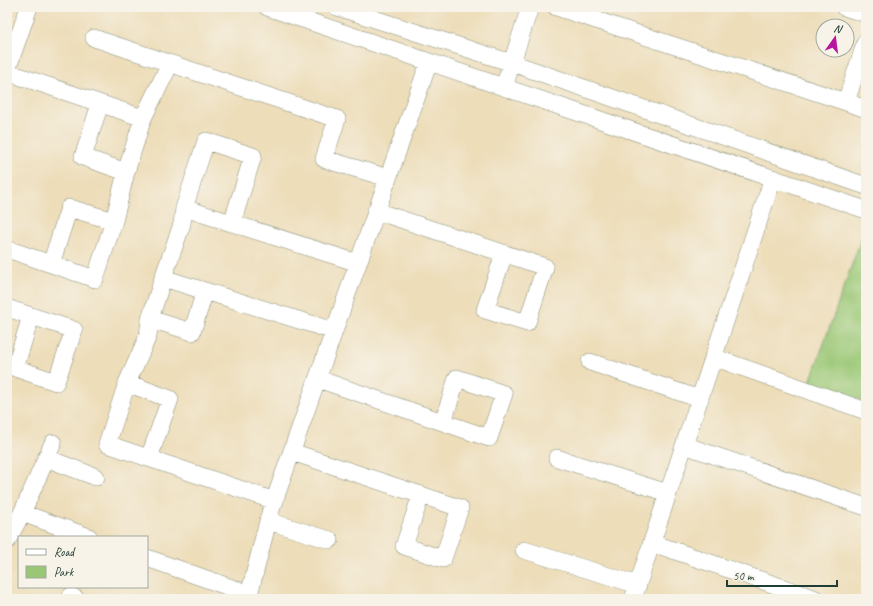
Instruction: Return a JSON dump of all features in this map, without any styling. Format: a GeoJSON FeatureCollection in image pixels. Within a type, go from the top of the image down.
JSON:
{"type":"FeatureCollection","features":[{"type":"Feature","properties":{"kind":"street"},"geometry":{"type":"LineString","coordinates":[[29,7],[7,71],[143,118]]}},
{"type":"Feature","properties":{"kind":"street"},"geometry":{"type":"LineString","coordinates":[[267,7],[866,210]]}},
{"type":"Feature","properties":{"kind":"street"},"geometry":{"type":"LineString","coordinates":[[337,7],[512,63],[866,186]]}},
{"type":"Feature","properties":{"kind":"street"},"geometry":{"type":"LineString","coordinates":[[504,87],[530,7]]}},
{"type":"Feature","properties":{"kind":"street"},"geometry":{"type":"LineString","coordinates":[[556,7],[866,109]]}},
{"type":"Feature","properties":{"kind":"street"},"geometry":{"type":"LineString","coordinates":[[844,7],[866,14]]}},
{"type":"Feature","properties":{"kind":"street"},"geometry":{"type":"LineString","coordinates":[[94,38],[337,120],[324,159],[388,178]]}},
{"type":"Feature","properties":{"kind":"street"},"geometry":{"type":"LineString","coordinates":[[846,102],[866,41]]}},
{"type":"Feature","properties":{"kind":"street"},"geometry":{"type":"LineString","coordinates":[[148,558],[249,597],[268,521],[428,62]]}},
{"type":"Feature","properties":{"kind":"street"},"geometry":{"type":"LineString","coordinates":[[7,249],[95,279],[114,221],[126,172],[143,118],[170,64]]}},
{"type":"Feature","properties":{"kind":"street"},"geometry":{"type":"LineString","coordinates":[[100,104],[83,157],[126,172]]}},
{"type":"Feature","properties":{"kind":"street"},"geometry":{"type":"LineString","coordinates":[[232,223],[253,156],[206,141],[184,208],[182,224],[150,319],[148,336],[127,383],[107,444],[275,501]]}},
{"type":"Feature","properties":{"kind":"street"},"geometry":{"type":"LineString","coordinates":[[524,550],[636,592],[773,178]]}},
{"type":"Feature","properties":{"kind":"street"},"geometry":{"type":"LineString","coordinates":[[51,264],[69,208],[114,221]]}},
{"type":"Feature","properties":{"kind":"street"},"geometry":{"type":"LineString","coordinates":[[184,208],[358,262]]}},
{"type":"Feature","properties":{"kind":"street"},"geometry":{"type":"LineString","coordinates":[[376,212],[504,254]]}},
{"type":"Feature","properties":{"kind":"street"},"geometry":{"type":"LineString","coordinates":[[163,278],[334,331]]}},
{"type":"Feature","properties":{"kind":"street"},"geometry":{"type":"LineString","coordinates":[[150,319],[192,332],[205,290]]}},
{"type":"Feature","properties":{"kind":"street"},"geometry":{"type":"LineString","coordinates":[[7,308],[31,316]]}},
{"type":"Feature","properties":{"kind":"street"},"geometry":{"type":"LineString","coordinates":[[713,357],[866,411]]}},
{"type":"Feature","properties":{"kind":"street"},"geometry":{"type":"LineString","coordinates":[[590,362],[700,399]]}},
{"type":"Feature","properties":{"kind":"street"},"geometry":{"type":"LineString","coordinates":[[318,379],[443,422]]}},
{"type":"Feature","properties":{"kind":"street"},"geometry":{"type":"LineString","coordinates":[[127,383],[170,398],[148,458]]}},
{"type":"Feature","properties":{"kind":"street"},"geometry":{"type":"LineString","coordinates":[[7,541],[22,513],[53,442]]}},
{"type":"Feature","properties":{"kind":"street"},"geometry":{"type":"LineString","coordinates":[[684,445],[866,507]]}},
{"type":"Feature","properties":{"kind":"street"},"geometry":{"type":"LineString","coordinates":[[292,452],[421,494]]}},
{"type":"Feature","properties":{"kind":"street"},"geometry":{"type":"LineString","coordinates":[[46,458],[96,477]]}},
{"type":"Feature","properties":{"kind":"street"},"geometry":{"type":"LineString","coordinates":[[557,458],[668,493]]}},
{"type":"Feature","properties":{"kind":"street"},"geometry":{"type":"LineString","coordinates":[[22,513],[86,536]]}},
{"type":"Feature","properties":{"kind":"street"},"geometry":{"type":"LineString","coordinates":[[268,521],[330,540]]}},
{"type":"Feature","properties":{"kind":"street"},"geometry":{"type":"LineString","coordinates":[[652,543],[816,599]]}},
{"type":"Feature","properties":{"kind":"street"},"geometry":{"type":"LineString","coordinates":[[70,599],[71,596],[76,599]]}},
{"type":"Feature","properties":{"kind":"green space"},"geometry":{"type":"Polygon","coordinates":[[[865,228],[866,229],[866,402],[810,382],[865,228]]]}}]}
